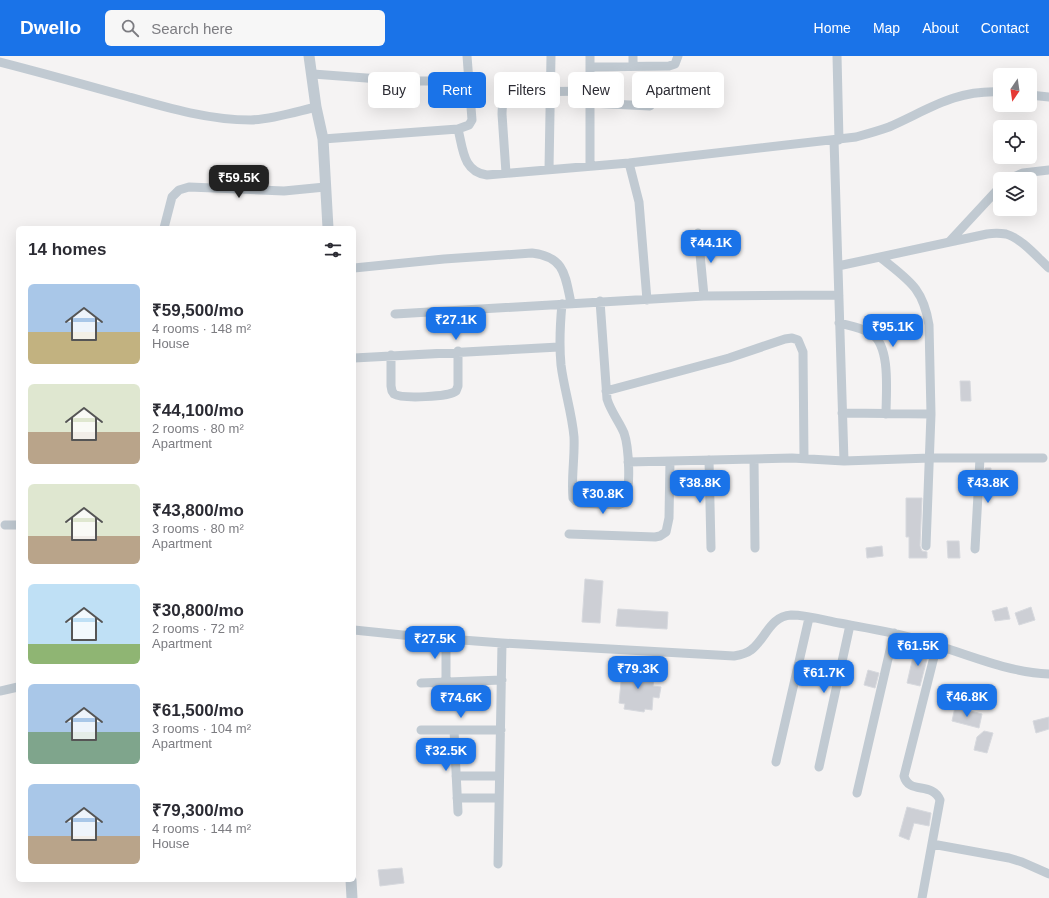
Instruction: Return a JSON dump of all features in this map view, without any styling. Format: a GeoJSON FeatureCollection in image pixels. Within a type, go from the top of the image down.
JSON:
{"type":"FeatureCollection","features":[{"type":"Feature","properties":{"kind":"street"},"geometry":{"type":"LineString","coordinates":[[309,56],[313,74],[316,107],[323,139],[328,226]]}},
{"type":"Feature","properties":{"kind":"street"},"geometry":{"type":"LineString","coordinates":[[467,56],[468,72]]}},
{"type":"Feature","properties":{"kind":"street"},"geometry":{"type":"LineString","coordinates":[[551,56],[551,72]]}},
{"type":"Feature","properties":{"kind":"street"},"geometry":{"type":"LineString","coordinates":[[590,56],[590,72]]}},
{"type":"Feature","properties":{"kind":"street"},"geometry":{"type":"LineString","coordinates":[[633,56],[633,66]]}},
{"type":"Feature","properties":{"kind":"street"},"geometry":{"type":"LineString","coordinates":[[590,67],[669,66],[675,64],[678,56]]}},
{"type":"Feature","properties":{"kind":"street"},"geometry":{"type":"LineString","coordinates":[[837,56],[838,295],[844,461]]}},
{"type":"Feature","properties":{"kind":"street"},"geometry":{"type":"LineString","coordinates":[[0,62],[160,105],[197,114],[230,119],[252,120],[279,116],[316,107]]}},
{"type":"Feature","properties":{"kind":"street"},"geometry":{"type":"LineString","coordinates":[[313,74],[406,81],[428,81]]}},
{"type":"Feature","properties":{"kind":"street"},"geometry":{"type":"LineString","coordinates":[[458,129],[468,164],[472,170],[480,174],[487,175],[629,163],[856,137],[888,127],[950,98],[974,93],[993,92]]}},
{"type":"Feature","properties":{"kind":"street"},"geometry":{"type":"LineString","coordinates":[[1037,96],[1049,97]]}},
{"type":"Feature","properties":{"kind":"street"},"geometry":{"type":"LineString","coordinates":[[323,139],[458,129],[469,125],[472,120],[471,108]]}},
{"type":"Feature","properties":{"kind":"street"},"geometry":{"type":"LineString","coordinates":[[502,108],[506,173]]}},
{"type":"Feature","properties":{"kind":"street"},"geometry":{"type":"LineString","coordinates":[[549,170],[550,108]]}},
{"type":"Feature","properties":{"kind":"street"},"geometry":{"type":"LineString","coordinates":[[590,108],[590,166]]}},
{"type":"Feature","properties":{"kind":"street"},"geometry":{"type":"LineString","coordinates":[[629,163],[639,202],[647,300]]}},
{"type":"Feature","properties":{"kind":"street"},"geometry":{"type":"LineString","coordinates":[[1032,172],[1049,170]]}},
{"type":"Feature","properties":{"kind":"street"},"geometry":{"type":"LineString","coordinates":[[165,226],[172,197],[179,190],[189,187],[284,191],[325,187]]}},
{"type":"Feature","properties":{"kind":"street"},"geometry":{"type":"LineString","coordinates":[[949,242],[993,195]]}},
{"type":"Feature","properties":{"kind":"street"},"geometry":{"type":"LineString","coordinates":[[698,233],[704,296]]}},
{"type":"Feature","properties":{"kind":"street"},"geometry":{"type":"LineString","coordinates":[[838,266],[997,233],[1008,234],[1026,246],[1049,268]]}},
{"type":"Feature","properties":{"kind":"street"},"geometry":{"type":"LineString","coordinates":[[356,268],[444,259],[532,253],[543,254],[553,258],[561,267],[565,278],[567,303],[559,335],[559,347],[574,438],[573,498],[576,502],[585,504],[618,504],[625,502],[628,493],[628,462],[625,438],[610,407],[606,391],[600,301]]}},
{"type":"Feature","properties":{"kind":"street"},"geometry":{"type":"LineString","coordinates":[[880,257],[912,284],[924,302],[929,325],[931,414],[926,546]]}},
{"type":"Feature","properties":{"kind":"street"},"geometry":{"type":"LineString","coordinates":[[395,314],[704,296],[838,295]]}},
{"type":"Feature","properties":{"kind":"street"},"geometry":{"type":"LineString","coordinates":[[839,324],[865,330],[879,340],[885,360],[886,414]]}},
{"type":"Feature","properties":{"kind":"street"},"geometry":{"type":"LineString","coordinates":[[606,391],[729,358],[785,339],[792,338],[798,340],[803,352],[804,458]]}},
{"type":"Feature","properties":{"kind":"street"},"geometry":{"type":"LineString","coordinates":[[356,358],[458,351],[559,347]]}},
{"type":"Feature","properties":{"kind":"street"},"geometry":{"type":"LineString","coordinates":[[391,355],[391,386],[394,394],[403,397],[449,395],[456,391],[458,386],[458,351]]}},
{"type":"Feature","properties":{"kind":"street"},"geometry":{"type":"LineString","coordinates":[[842,413],[931,414]]}},
{"type":"Feature","properties":{"kind":"street"},"geometry":{"type":"LineString","coordinates":[[628,462],[804,458],[844,461],[930,458],[1043,458]]}},
{"type":"Feature","properties":{"kind":"street"},"geometry":{"type":"LineString","coordinates":[[975,549],[980,458]]}},
{"type":"Feature","properties":{"kind":"street"},"geometry":{"type":"LineString","coordinates":[[754,459],[755,548]]}},
{"type":"Feature","properties":{"kind":"street"},"geometry":{"type":"LineString","coordinates":[[709,460],[711,548]]}},
{"type":"Feature","properties":{"kind":"street"},"geometry":{"type":"LineString","coordinates":[[569,534],[655,537],[666,532],[669,518],[670,461]]}},
{"type":"Feature","properties":{"kind":"street"},"geometry":{"type":"LineString","coordinates":[[5,525],[16,526]]}},
{"type":"Feature","properties":{"kind":"street"},"geometry":{"type":"LineString","coordinates":[[356,630],[502,643],[734,656],[750,650],[758,644],[776,621],[790,615],[894,633],[937,645],[1000,666],[1049,674]]}},
{"type":"Feature","properties":{"kind":"street"},"geometry":{"type":"LineString","coordinates":[[776,762],[809,618]]}},
{"type":"Feature","properties":{"kind":"street"},"geometry":{"type":"LineString","coordinates":[[819,767],[850,625]]}},
{"type":"Feature","properties":{"kind":"street"},"geometry":{"type":"LineString","coordinates":[[857,793],[894,633]]}},
{"type":"Feature","properties":{"kind":"street"},"geometry":{"type":"LineString","coordinates":[[446,639],[446,682]]}},
{"type":"Feature","properties":{"kind":"street"},"geometry":{"type":"LineString","coordinates":[[498,864],[502,643]]}},
{"type":"Feature","properties":{"kind":"street"},"geometry":{"type":"LineString","coordinates":[[922,898],[940,800],[934,792],[909,784],[904,776],[937,645]]}},
{"type":"Feature","properties":{"kind":"street"},"geometry":{"type":"LineString","coordinates":[[421,683],[502,680]]}},
{"type":"Feature","properties":{"kind":"street"},"geometry":{"type":"LineString","coordinates":[[0,690],[16,687]]}},
{"type":"Feature","properties":{"kind":"street"},"geometry":{"type":"LineString","coordinates":[[421,730],[500,730]]}},
{"type":"Feature","properties":{"kind":"street"},"geometry":{"type":"LineString","coordinates":[[454,730],[458,812]]}},
{"type":"Feature","properties":{"kind":"street"},"geometry":{"type":"LineString","coordinates":[[456,776],[500,776]]}},
{"type":"Feature","properties":{"kind":"street"},"geometry":{"type":"LineString","coordinates":[[457,798],[499,798]]}},
{"type":"Feature","properties":{"kind":"street"},"geometry":{"type":"LineString","coordinates":[[932,844],[1009,858],[1049,874]]}},
{"type":"Feature","properties":{"kind":"street"},"geometry":{"type":"LineString","coordinates":[[351,882],[352,898]]}},
{"type":"Feature","properties":{"kind":"building"},"geometry":{"type":"Polygon","coordinates":[[[960,381],[970,381],[971,401],[961,401],[960,381]]]}},
{"type":"Feature","properties":{"kind":"building"},"geometry":{"type":"Polygon","coordinates":[[[985,468],[991,468],[991,486],[984,486],[985,468]]]}},
{"type":"Feature","properties":{"kind":"building"},"geometry":{"type":"Polygon","coordinates":[[[906,498],[922,498],[920,546],[922,551],[927,552],[927,558],[909,558],[909,537],[906,537],[906,498]]]}},
{"type":"Feature","properties":{"kind":"building"},"geometry":{"type":"Polygon","coordinates":[[[947,541],[959,541],[960,558],[948,558],[947,541]]]}},
{"type":"Feature","properties":{"kind":"building"},"geometry":{"type":"Polygon","coordinates":[[[882,546],[883,556],[867,558],[866,548],[882,546]]]}},
{"type":"Feature","properties":{"kind":"building"},"geometry":{"type":"Polygon","coordinates":[[[585,579],[603,581],[600,623],[582,622],[585,579]]]}},
{"type":"Feature","properties":{"kind":"building"},"geometry":{"type":"Polygon","coordinates":[[[1007,607],[1010,619],[995,621],[992,611],[1007,607]]]}},
{"type":"Feature","properties":{"kind":"building"},"geometry":{"type":"Polygon","coordinates":[[[1031,607],[1035,620],[1019,625],[1015,613],[1031,607]]]}},
{"type":"Feature","properties":{"kind":"building"},"geometry":{"type":"Polygon","coordinates":[[[618,609],[668,612],[667,629],[616,626],[618,609]]]}},
{"type":"Feature","properties":{"kind":"building"},"geometry":{"type":"Polygon","coordinates":[[[915,648],[929,651],[920,686],[907,683],[915,648]]]}},
{"type":"Feature","properties":{"kind":"building"},"geometry":{"type":"Polygon","coordinates":[[[631,666],[649,668],[648,673],[655,673],[653,686],[661,687],[659,698],[653,697],[652,710],[645,709],[644,712],[624,709],[625,704],[619,703],[622,672],[630,673],[631,666]]]}},
{"type":"Feature","properties":{"kind":"building"},"geometry":{"type":"Polygon","coordinates":[[[868,670],[879,673],[875,688],[864,685],[868,670]]]}},
{"type":"Feature","properties":{"kind":"building"},"geometry":{"type":"Polygon","coordinates":[[[955,707],[982,714],[979,728],[952,721],[955,707]]]}},
{"type":"Feature","properties":{"kind":"building"},"geometry":{"type":"Polygon","coordinates":[[[1049,717],[1049,729],[1036,733],[1033,721],[1049,717]]]}},
{"type":"Feature","properties":{"kind":"building"},"geometry":{"type":"Polygon","coordinates":[[[984,731],[993,733],[987,753],[974,750],[977,737],[984,731]]]}},
{"type":"Feature","properties":{"kind":"building"},"geometry":{"type":"Polygon","coordinates":[[[907,807],[931,813],[929,826],[914,823],[909,840],[899,836],[907,807]]]}},
{"type":"Feature","properties":{"kind":"building"},"geometry":{"type":"Polygon","coordinates":[[[402,868],[404,883],[380,886],[378,870],[402,868]]]}}]}
